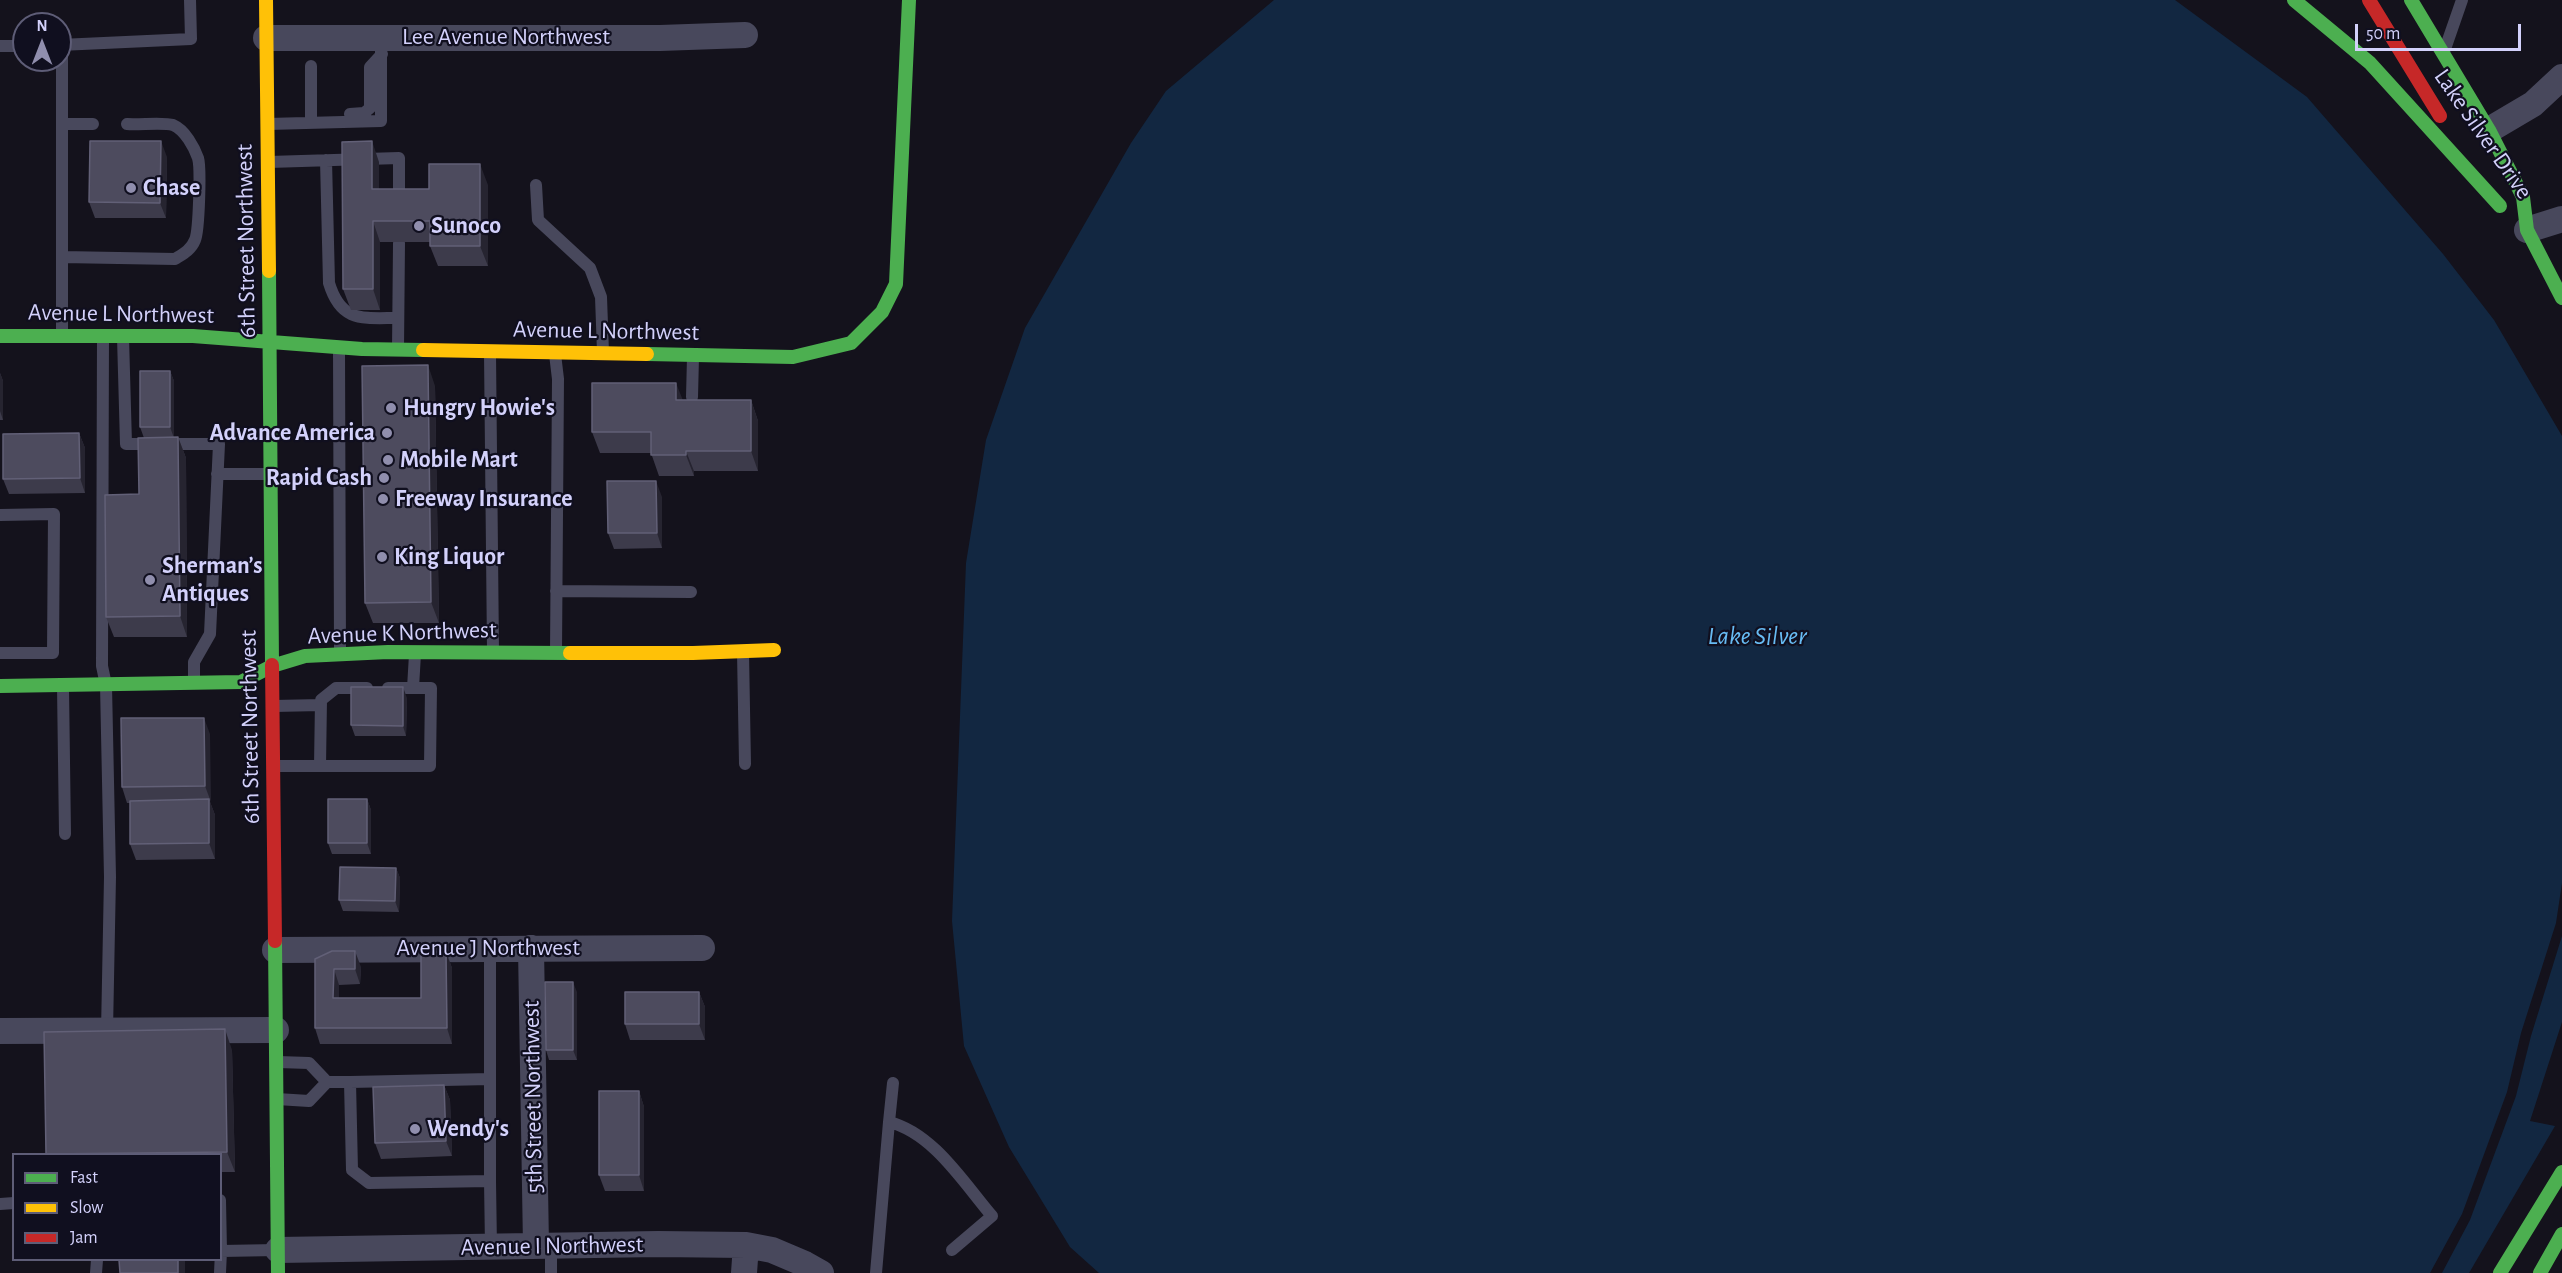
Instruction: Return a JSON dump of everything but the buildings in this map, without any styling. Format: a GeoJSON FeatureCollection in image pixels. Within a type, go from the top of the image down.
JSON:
{"type":"FeatureCollection","features":[{"type":"Feature","properties":{"kind":"main road","name":"6th Street Northwest"},"geometry":{"type":"LineString","coordinates":[[266,0],[278,1262]]}},
{"type":"Feature","properties":{"kind":"main road","name":"Avenue L Northwest"},"geometry":{"type":"LineString","coordinates":[[0,336],[194,336],[399,350],[793,357],[851,343],[882,312],[896,284],[909,0]]}},
{"type":"Feature","properties":{"kind":"main road"},"geometry":{"type":"LineString","coordinates":[[2294,0],[2370,63],[2500,206]]}},
{"type":"Feature","properties":{"kind":"main road","name":"Lake Silver Drive"},"geometry":{"type":"LineString","coordinates":[[2369,0],[2460,148],[2500,206],[2527,230]]}},
{"type":"Feature","properties":{"kind":"main road","name":"Lake Silver Drive"},"geometry":{"type":"LineString","coordinates":[[2411,0],[2489,130],[2523,197],[2527,230],[2562,298]]}},
{"type":"Feature","properties":{"kind":"main road","name":"Avenue K Northwest"},"geometry":{"type":"LineString","coordinates":[[0,686],[241,682],[272,666],[305,656],[340,654],[774,650]]}},
{"type":"Feature","properties":{"kind":"main road"},"geometry":{"type":"LineString","coordinates":[[2500,1273],[2562,1172]]}},
{"type":"Feature","properties":{"kind":"main road"},"geometry":{"type":"LineString","coordinates":[[2540,1273],[2562,1234]]}},
{"type":"Feature","properties":{"kind":"street","name":"Lee Avenue Northwest"},"geometry":{"type":"LineString","coordinates":[[266,38],[382,46],[745,35]]}},
{"type":"Feature","properties":{"kind":"street"},"geometry":{"type":"LineString","coordinates":[[2489,130],[2533,104],[2562,78]]}},
{"type":"Feature","properties":{"kind":"street"},"geometry":{"type":"LineString","coordinates":[[2527,230],[2562,219]]}},
{"type":"Feature","properties":{"kind":"street","name":"5th Street Northwest"},"geometry":{"type":"LineString","coordinates":[[531,948],[544,1246]]}},
{"type":"Feature","properties":{"kind":"street","name":"Avenue J Northwest"},"geometry":{"type":"LineString","coordinates":[[275,950],[702,948]]}},
{"type":"Feature","properties":{"kind":"street"},"geometry":{"type":"LineString","coordinates":[[0,1031],[276,1030]]}},
{"type":"Feature","properties":{"kind":"street"},"geometry":{"type":"LineString","coordinates":[[744,1273],[746,1245]]}},
{"type":"Feature","properties":{"kind":"street","name":"Avenue I Northwest"},"geometry":{"type":"LineString","coordinates":[[278,1262],[491,1247],[746,1245],[772,1250],[821,1273]]}},
{"type":"Feature","properties":{"kind":"lane"},"geometry":{"type":"LineString","coordinates":[[72,44],[190,39],[190,0]]}},
{"type":"Feature","properties":{"kind":"lane"},"geometry":{"type":"LineString","coordinates":[[2443,56],[2462,0]]}},
{"type":"Feature","properties":{"kind":"lane"},"geometry":{"type":"LineString","coordinates":[[314,122],[325,114],[364,113],[370,108],[370,67],[382,46]]}},
{"type":"Feature","properties":{"kind":"lane"},"geometry":{"type":"LineString","coordinates":[[267,124],[381,121],[382,46]]}},
{"type":"Feature","properties":{"kind":"lane"},"geometry":{"type":"LineString","coordinates":[[311,66],[314,122]]}},
{"type":"Feature","properties":{"kind":"lane"},"geometry":{"type":"LineString","coordinates":[[61,72],[62,336]]}},
{"type":"Feature","properties":{"kind":"lane"},"geometry":{"type":"LineString","coordinates":[[62,124],[93,124]]}},
{"type":"Feature","properties":{"kind":"lane"},"geometry":{"type":"LineString","coordinates":[[62,257],[175,259],[187,252],[195,240],[198,225],[198,159],[184,133],[173,125],[127,124]]}},
{"type":"Feature","properties":{"kind":"lane"},"geometry":{"type":"LineString","coordinates":[[268,162],[399,158],[399,210]]}},
{"type":"Feature","properties":{"kind":"lane"},"geometry":{"type":"LineString","coordinates":[[326,160],[328,283],[332,295],[338,305],[348,314],[357,317],[398,318]]}},
{"type":"Feature","properties":{"kind":"lane"},"geometry":{"type":"LineString","coordinates":[[536,185],[538,220],[591,268],[601,297],[603,354]]}},
{"type":"Feature","properties":{"kind":"lane"},"geometry":{"type":"LineString","coordinates":[[399,243],[399,350]]}},
{"type":"Feature","properties":{"kind":"lane"},"geometry":{"type":"LineString","coordinates":[[103,336],[102,666],[106,685],[110,877],[107,1031]]}},
{"type":"Feature","properties":{"kind":"lane"},"geometry":{"type":"LineString","coordinates":[[123,336],[126,444],[219,444],[210,634],[194,662],[194,683]]}},
{"type":"Feature","properties":{"kind":"lane"},"geometry":{"type":"LineString","coordinates":[[339,347],[340,654]]}},
{"type":"Feature","properties":{"kind":"lane"},"geometry":{"type":"LineString","coordinates":[[490,352],[493,653]]}},
{"type":"Feature","properties":{"kind":"lane"},"geometry":{"type":"LineString","coordinates":[[555,353],[558,379],[556,652]]}},
{"type":"Feature","properties":{"kind":"lane"},"geometry":{"type":"LineString","coordinates":[[692,397],[693,356]]}},
{"type":"Feature","properties":{"kind":"lane"},"geometry":{"type":"LineString","coordinates":[[217,474],[271,474]]}},
{"type":"Feature","properties":{"kind":"lane"},"geometry":{"type":"LineString","coordinates":[[0,515],[54,514],[53,653],[0,653]]}},
{"type":"Feature","properties":{"kind":"lane"},"geometry":{"type":"LineString","coordinates":[[556,591],[691,592]]}},
{"type":"Feature","properties":{"kind":"lane"},"geometry":{"type":"LineString","coordinates":[[743,651],[745,764]]}},
{"type":"Feature","properties":{"kind":"lane"},"geometry":{"type":"LineString","coordinates":[[413,688],[415,652]]}},
{"type":"Feature","properties":{"kind":"lane"},"geometry":{"type":"LineString","coordinates":[[63,686],[65,834]]}},
{"type":"Feature","properties":{"kind":"lane"},"geometry":{"type":"LineString","coordinates":[[273,766],[320,766],[430,766],[431,688],[336,688],[321,700],[320,766]]}},
{"type":"Feature","properties":{"kind":"lane"},"geometry":{"type":"LineString","coordinates":[[273,706],[321,705]]}},
{"type":"Feature","properties":{"kind":"lane"},"geometry":{"type":"LineString","coordinates":[[490,948],[491,1247]]}},
{"type":"Feature","properties":{"kind":"lane"},"geometry":{"type":"LineString","coordinates":[[276,1062],[309,1063],[327,1082],[490,1078]]}},
{"type":"Feature","properties":{"kind":"lane"},"geometry":{"type":"LineString","coordinates":[[276,1099],[309,1101],[327,1082]]}},
{"type":"Feature","properties":{"kind":"lane"},"geometry":{"type":"LineString","coordinates":[[350,1082],[352,1170],[369,1183],[490,1181]]}},
{"type":"Feature","properties":{"kind":"lane"},"geometry":{"type":"LineString","coordinates":[[876,1273],[893,1083]]}},
{"type":"Feature","properties":{"kind":"lane"},"geometry":{"type":"LineString","coordinates":[[889,1122],[906,1126],[936,1151],[992,1216],[952,1250]]}},
{"type":"Feature","properties":{"kind":"lane"},"geometry":{"type":"LineString","coordinates":[[544,1246],[551,1273]]}},
{"type":"Feature","properties":{"kind":"lane"},"geometry":{"type":"LineString","coordinates":[[222,1251],[278,1262]]}},
{"type":"Feature","properties":{"kind":"water","name":"Lake Silver"},"geometry":{"type":"Polygon","coordinates":[[[1274,0],[2175,0],[2307,97],[2443,254],[2494,320],[2562,436],[2562,883],[2556,923],[2521,1033],[2507,1092],[2462,1214],[2430,1273],[1099,1273],[1070,1247],[1009,1147],[964,1046],[952,921],[966,563],[986,440],[1025,328],[1131,143],[1166,91],[1274,0]]]}},
{"type":"Feature","properties":{"kind":"water"},"geometry":{"type":"Polygon","coordinates":[[[2562,936],[2562,1022],[2530,1121],[2555,1126],[2469,1273],[2442,1273],[2470,1220],[2516,1096],[2531,1036],[2562,936]]]}},
{"type":"Feature","properties":{"kind":"traffic: fast"},"geometry":{"type":"LineString","coordinates":[[647,354],[793,357],[851,343],[882,312],[896,284],[909,0]]}},
{"type":"Feature","properties":{"kind":"traffic: fast"},"geometry":{"type":"LineString","coordinates":[[2294,0],[2370,63],[2500,206]]}},
{"type":"Feature","properties":{"kind":"traffic: fast"},"geometry":{"type":"LineString","coordinates":[[2411,0],[2489,130],[2523,197],[2527,230],[2562,298]]}},
{"type":"Feature","properties":{"kind":"traffic: fast"},"geometry":{"type":"LineString","coordinates":[[269,271],[272,665]]}},
{"type":"Feature","properties":{"kind":"traffic: fast"},"geometry":{"type":"LineString","coordinates":[[0,336],[193,336],[362,349],[423,350]]}},
{"type":"Feature","properties":{"kind":"traffic: fast"},"geometry":{"type":"LineString","coordinates":[[0,686],[241,682],[272,666],[305,656],[388,652],[570,653]]}},
{"type":"Feature","properties":{"kind":"traffic: fast"},"geometry":{"type":"LineString","coordinates":[[275,941],[278,1273]]}},
{"type":"Feature","properties":{"kind":"traffic: fast"},"geometry":{"type":"LineString","coordinates":[[2500,1273],[2562,1172]]}},
{"type":"Feature","properties":{"kind":"traffic: fast"},"geometry":{"type":"LineString","coordinates":[[2540,1273],[2562,1234]]}},
{"type":"Feature","properties":{"kind":"traffic: slow"},"geometry":{"type":"LineString","coordinates":[[266,0],[269,271]]}},
{"type":"Feature","properties":{"kind":"traffic: slow"},"geometry":{"type":"LineString","coordinates":[[423,350],[647,354]]}},
{"type":"Feature","properties":{"kind":"traffic: slow"},"geometry":{"type":"LineString","coordinates":[[570,653],[693,653],[774,650]]}},
{"type":"Feature","properties":{"kind":"traffic: jam"},"geometry":{"type":"LineString","coordinates":[[2369,0],[2440,116]]}},
{"type":"Feature","properties":{"kind":"traffic: jam"},"geometry":{"type":"LineString","coordinates":[[272,665],[275,941]]}},
{"type":"Feature","properties":{"kind":"place","name":"Chase"},"geometry":{"type":"Point","coordinates":[131,188]}},
{"type":"Feature","properties":{"kind":"place","name":"Sunoco"},"geometry":{"type":"Point","coordinates":[419,226]}},
{"type":"Feature","properties":{"kind":"place","name":"Hungry Howie's"},"geometry":{"type":"Point","coordinates":[391,408]}},
{"type":"Feature","properties":{"kind":"place","name":"Advance America"},"geometry":{"type":"Point","coordinates":[387,433]}},
{"type":"Feature","properties":{"kind":"place","name":"Mobile Mart"},"geometry":{"type":"Point","coordinates":[388,460]}},
{"type":"Feature","properties":{"kind":"place","name":"Rapid Cash"},"geometry":{"type":"Point","coordinates":[384,478]}},
{"type":"Feature","properties":{"kind":"place","name":"Freeway Insurance"},"geometry":{"type":"Point","coordinates":[383,499]}},
{"type":"Feature","properties":{"kind":"place","name":"King Liquor"},"geometry":{"type":"Point","coordinates":[382,557]}},
{"type":"Feature","properties":{"kind":"place","name":"Sherman’s Antiques"},"geometry":{"type":"Point","coordinates":[150,580]}},
{"type":"Feature","properties":{"kind":"place","name":"Wendy's"},"geometry":{"type":"Point","coordinates":[415,1129]}}]}
